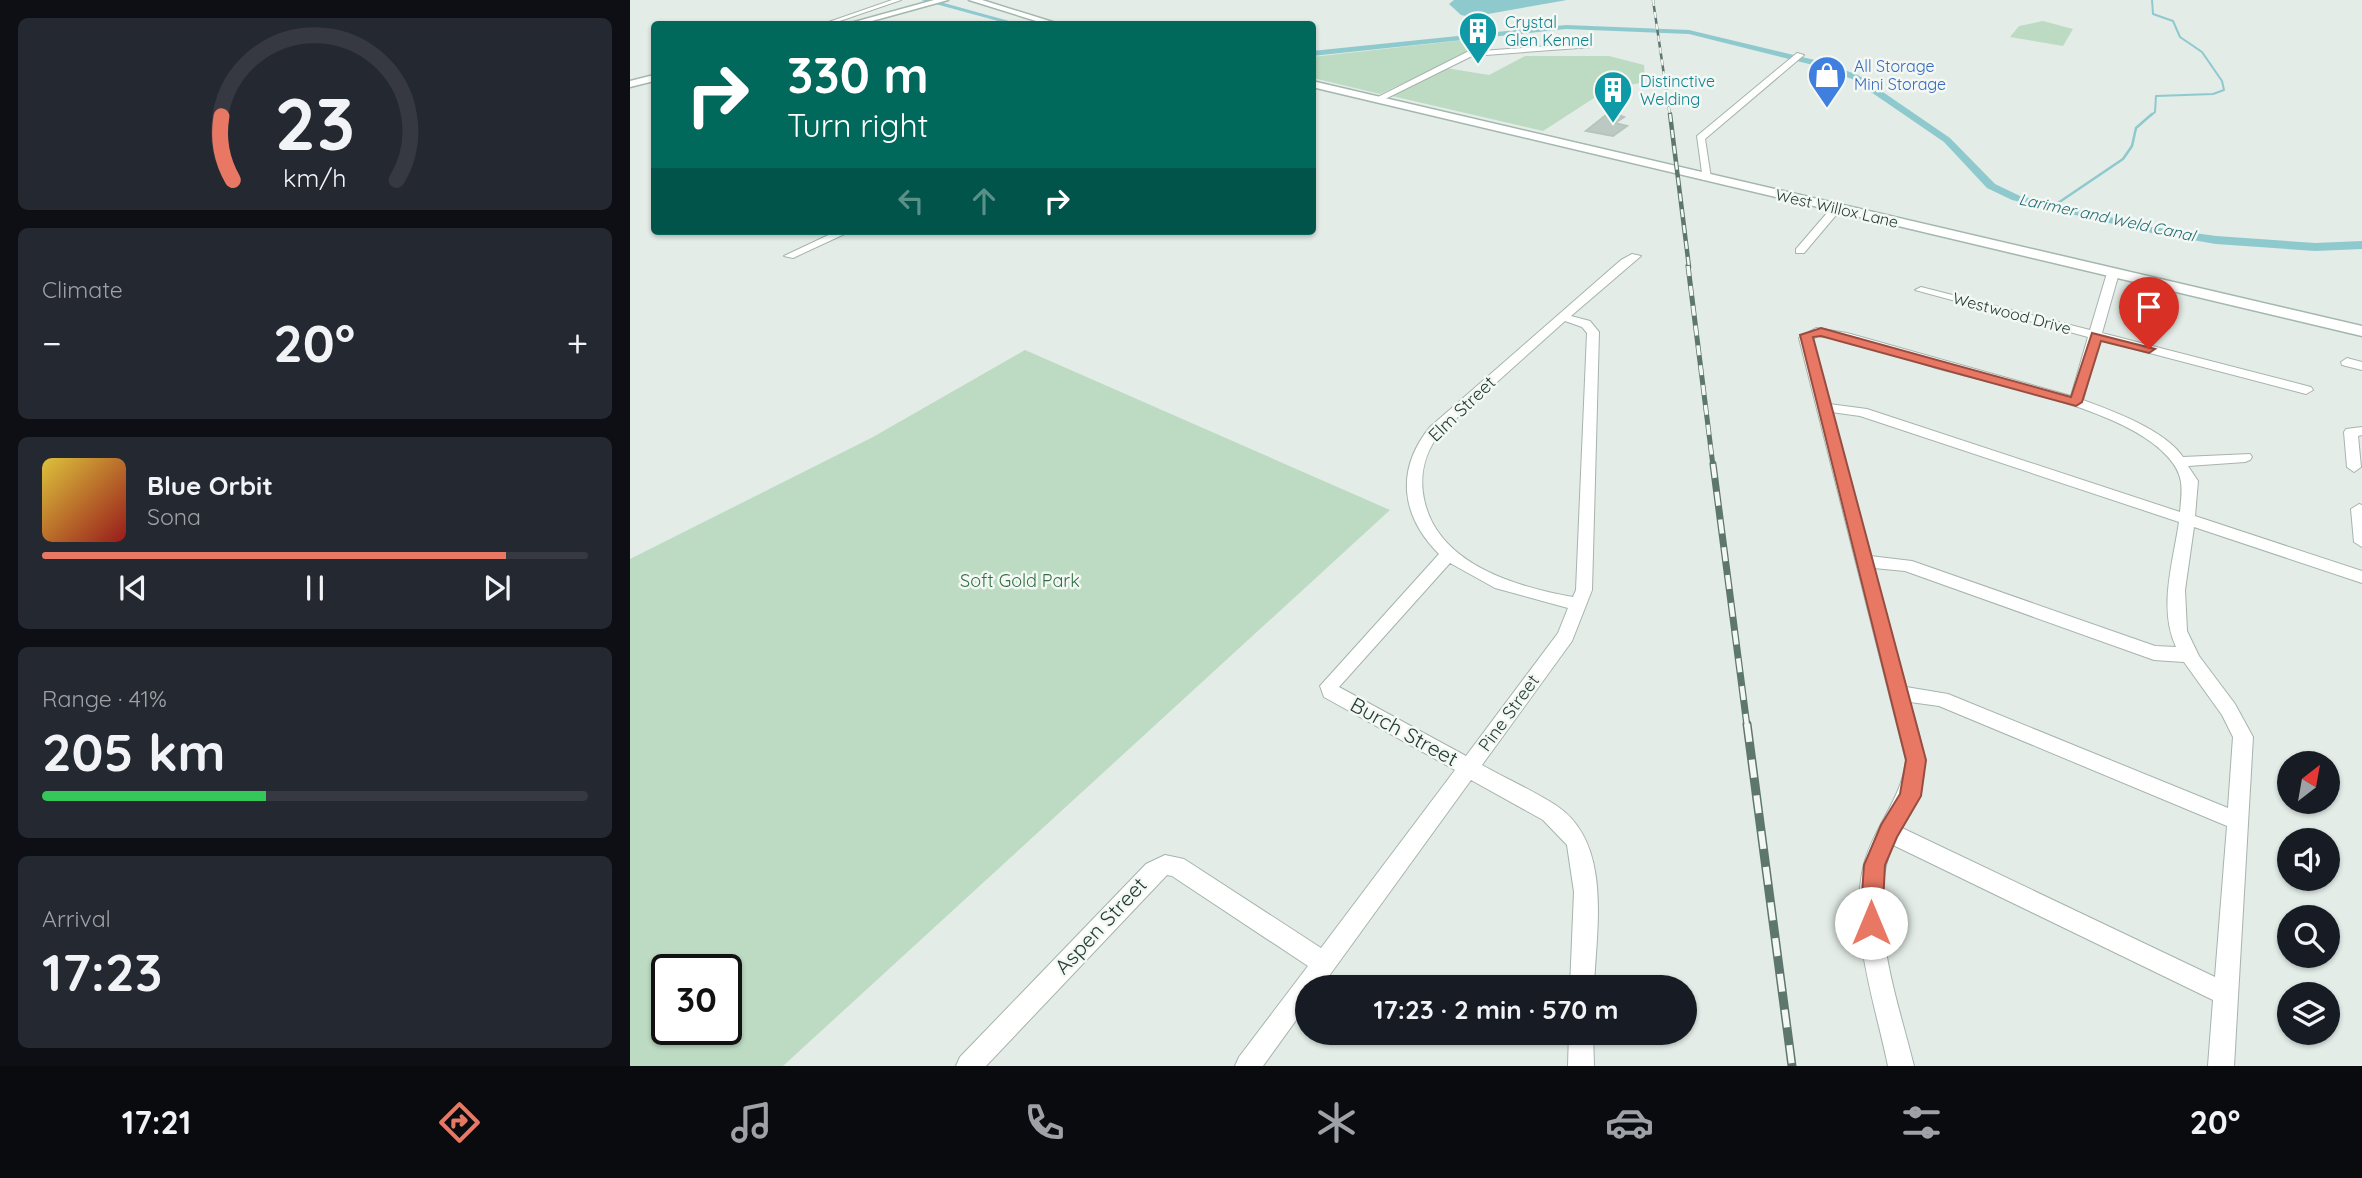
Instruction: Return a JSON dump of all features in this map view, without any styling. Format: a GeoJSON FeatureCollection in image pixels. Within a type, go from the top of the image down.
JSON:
{"type":"FeatureCollection","features":[{"type":"Feature","properties":{"kind":"main road"},"geometry":{"type":"LineString","coordinates":[[864,21],[944,0]]}},
{"type":"Feature","properties":{"kind":"main road"},"geometry":{"type":"LineString","coordinates":[[973,0],[1044,21]]}},
{"type":"Feature","properties":{"kind":"main road"},"geometry":{"type":"LineString","coordinates":[[630,84],[651,79]]}},
{"type":"Feature","properties":{"kind":"main road","name":"West Willox Lane"},"geometry":{"type":"LineString","coordinates":[[1316,85],[2362,331]]}},
{"type":"Feature","properties":{"kind":"street"},"geometry":{"type":"LineString","coordinates":[[836,21],[888,6],[898,0]]}},
{"type":"Feature","properties":{"kind":"street"},"geometry":{"type":"LineString","coordinates":[[1378,99],[1470,54],[1589,45]]}},
{"type":"Feature","properties":{"kind":"street"},"geometry":{"type":"LineString","coordinates":[[1706,178],[1700,138],[1796,57]]}},
{"type":"Feature","properties":{"kind":"street"},"geometry":{"type":"LineString","coordinates":[[1800,251],[1837,208]]}},
{"type":"Feature","properties":{"kind":"street"},"geometry":{"type":"LineString","coordinates":[[789,256],[837,235]]}},
{"type":"Feature","properties":{"kind":"street","name":"Elm Street"},"geometry":{"type":"LineString","coordinates":[[1580,604],[1524,594],[1500,585],[1449,554],[1425,526],[1416,501],[1413,477],[1423,446],[1435,430],[1625,262],[1636,256]]}},
{"type":"Feature","properties":{"kind":"street"},"geometry":{"type":"LineString","coordinates":[[2076,402],[2113,273]]}},
{"type":"Feature","properties":{"kind":"street","name":"Westwood Drive"},"geometry":{"type":"LineString","coordinates":[[1921,290],[2306,390]]}},
{"type":"Feature","properties":{"kind":"street","name":"Pine Street"},"geometry":{"type":"LineString","coordinates":[[1248,1066],[1566,636],[1580,604],[1584,590],[1593,332],[1586,324],[1563,317]]}},
{"type":"Feature","properties":{"kind":"street"},"geometry":{"type":"LineString","coordinates":[[1901,1066],[1871,923],[1874,865],[1888,832],[1910,796],[1916,778],[1916,760],[1805,338],[1816,332],[2076,402],[2136,426],[2179,462],[2193,490],[2176,615],[2181,639],[2228,707],[2243,737],[2221,1066]]}},
{"type":"Feature","properties":{"kind":"street"},"geometry":{"type":"LineString","coordinates":[[2347,362],[2362,366]]}},
{"type":"Feature","properties":{"kind":"street"},"geometry":{"type":"LineString","coordinates":[[1824,407],[1862,412],[2362,577]]}},
{"type":"Feature","properties":{"kind":"street"},"geometry":{"type":"LineString","coordinates":[[2354,467],[2351,432],[2360,430]]}},
{"type":"Feature","properties":{"kind":"street"},"geometry":{"type":"LineString","coordinates":[[2179,462],[2245,457]]}},
{"type":"Feature","properties":{"kind":"street"},"geometry":{"type":"LineString","coordinates":[[2362,510],[2359,509],[2362,542]]}},
{"type":"Feature","properties":{"kind":"street","name":"Burch Street"},"geometry":{"type":"LineString","coordinates":[[1449,554],[1329,686],[1331,692],[1550,813],[1575,841],[1584,872],[1582,975]]}},
{"type":"Feature","properties":{"kind":"street"},"geometry":{"type":"LineString","coordinates":[[1864,561],[1906,565],[2154,653],[2191,655]]}},
{"type":"Feature","properties":{"kind":"street"},"geometry":{"type":"LineString","coordinates":[[1898,693],[1941,699],[2237,821]]}},
{"type":"Feature","properties":{"kind":"street"},"geometry":{"type":"LineString","coordinates":[[1888,832],[2226,994]]}},
{"type":"Feature","properties":{"kind":"street","name":"Aspen Street"},"geometry":{"type":"LineString","coordinates":[[969,1066],[1154,871],[1165,865],[1176,866],[1323,963]]}},
{"type":"Feature","properties":{"kind":"street"},"geometry":{"type":"LineString","coordinates":[[1581,1045],[1581,1066]]}},
{"type":"Feature","properties":{"kind":"green space"},"geometry":{"type":"Polygon","coordinates":[[[2043,21],[2073,29],[2063,46],[2010,37],[2019,26],[2043,21]]]}},
{"type":"Feature","properties":{"kind":"green space"},"geometry":{"type":"Polygon","coordinates":[[[1464,40],[1473,50],[1380,94],[1316,79],[1316,57],[1464,40]]]}},
{"type":"Feature","properties":{"kind":"green space"},"geometry":{"type":"Polygon","coordinates":[[[1525,56],[1609,56],[1644,65],[1645,82],[1608,89],[1543,131],[1392,96],[1446,68],[1489,75],[1525,56]]]}},
{"type":"Feature","properties":{"kind":"green space","name":"Soft Gold Park"},"geometry":{"type":"Polygon","coordinates":[[[1025,350],[1390,510],[783,1066],[630,1066],[630,559],[873,437],[1025,350]]]}},
{"type":"Feature","properties":{"kind":"water"},"geometry":{"type":"Polygon","coordinates":[[[1454,0],[1567,0],[1471,17],[1461,15],[1449,4],[1454,0]]]}},
{"type":"Feature","properties":{"kind":"building","name":"Distinctive Welding"},"geometry":{"type":"Polygon","coordinates":[[[1610,112],[1624,117],[1615,123],[1627,126],[1613,136],[1586,131],[1610,112]]]}},
{"type":"Feature","properties":{"kind":"waterway","name":"Larimer and Weld Canal"},"geometry":{"type":"LineString","coordinates":[[925,0],[1005,21]]}},
{"type":"Feature","properties":{"kind":"waterway"},"geometry":{"type":"LineString","coordinates":[[2150,116],[2155,112],[2156,96],[2213,94],[2224,90],[2222,81],[2202,52],[2180,37],[2173,21],[2153,14],[2152,0]]}},
{"type":"Feature","properties":{"kind":"waterway","name":"Larimer and Weld Canal"},"geometry":{"type":"LineString","coordinates":[[1316,54],[1566,27],[1689,32],[1820,64],[1855,77],[1947,140],[1991,186],[2016,198],[2152,230],[2216,240],[2315,247],[2362,245]]}},
{"type":"Feature","properties":{"kind":"waterway"},"geometry":{"type":"LineString","coordinates":[[2052,207],[2123,159],[2132,146],[2136,128],[2152,114]]}},
{"type":"Feature","properties":{"kind":"railway"},"geometry":{"type":"LineString","coordinates":[[1653,0],[1670,116]]}},
{"type":"Feature","properties":{"kind":"railway"},"geometry":{"type":"LineString","coordinates":[[1670,114],[1689,267]]}},
{"type":"Feature","properties":{"kind":"railway"},"geometry":{"type":"LineString","coordinates":[[1688,266],[1713,466]]}},
{"type":"Feature","properties":{"kind":"railway"},"geometry":{"type":"LineString","coordinates":[[1713,464],[1747,726]]}},
{"type":"Feature","properties":{"kind":"railway"},"geometry":{"type":"LineString","coordinates":[[1747,724],[1792,1066]]}},
{"type":"Feature","properties":{"kind":"place","name":"Crystal Glen Kennel"},"geometry":{"type":"Point","coordinates":[1478,65]}},
{"type":"Feature","properties":{"kind":"place","name":"All Storage Mini Storage"},"geometry":{"type":"Point","coordinates":[1827,109]}},
{"type":"Feature","properties":{"kind":"place","name":"Distinctive Welding"},"geometry":{"type":"Point","coordinates":[1613,124]}},
{"type":"Feature","properties":{"kind":"route"},"geometry":{"type":"LineString","coordinates":[[1871,923],[1870,892],[1874,865],[1888,832],[1910,796],[1916,778],[1916,760],[1806,335],[1821,332],[2076,402],[2096,335],[2149,349]]}}]}
